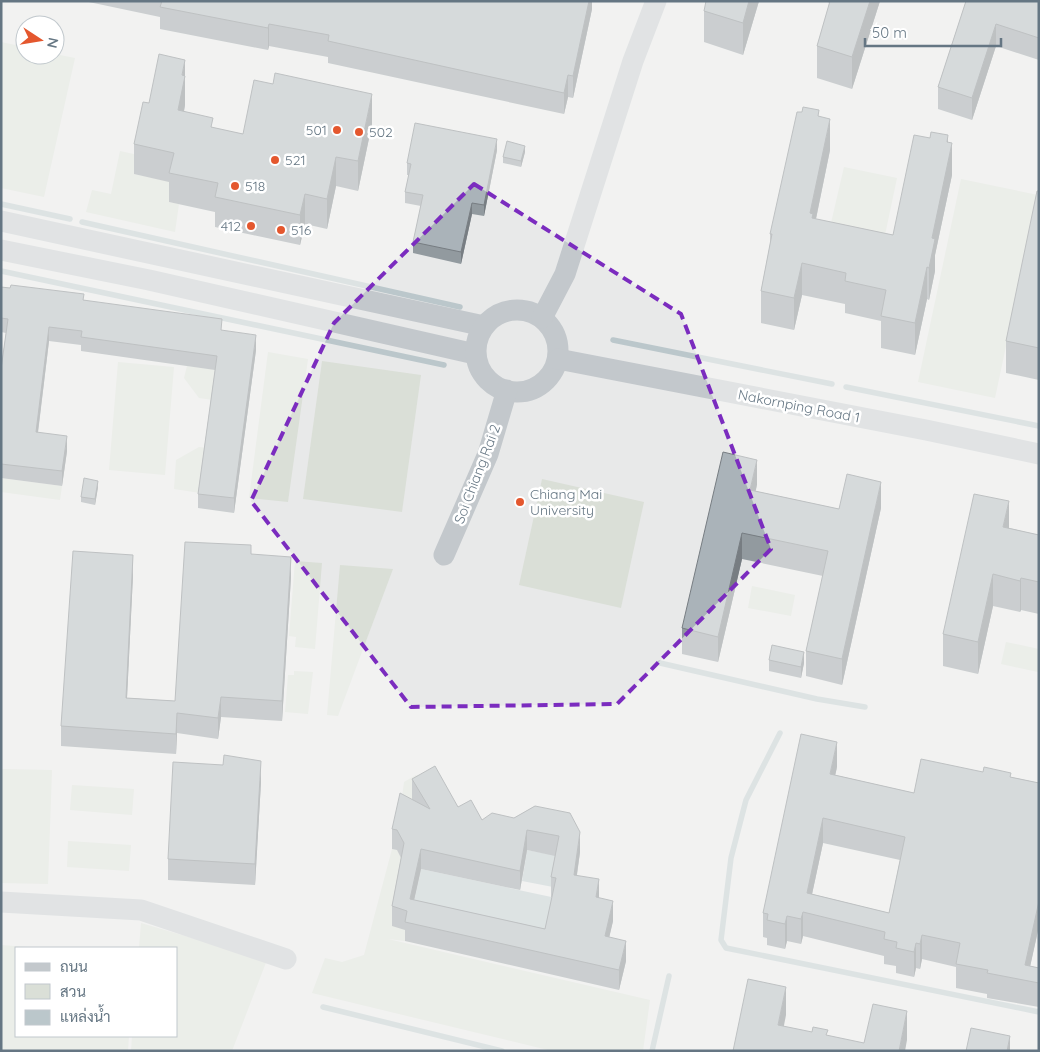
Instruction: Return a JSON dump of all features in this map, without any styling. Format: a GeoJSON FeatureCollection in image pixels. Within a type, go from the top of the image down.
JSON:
{"type":"FeatureCollection","features":[{"type":"Feature","properties":{"kind":"street"},"geometry":{"type":"LineString","coordinates":[[542,318],[565,274],[633,61],[656,1]]}},
{"type":"Feature","properties":{"kind":"street"},"geometry":{"type":"LineString","coordinates":[[1,221],[484,326]]}},
{"type":"Feature","properties":{"kind":"street"},"geometry":{"type":"LineString","coordinates":[[1,250],[149,280],[475,354]]}},
{"type":"Feature","properties":{"kind":"street"},"geometry":{"type":"LineString","coordinates":[[521,310],[542,318],[551,326],[556,337],[558,359],[552,373],[543,383],[526,391],[507,390],[493,384],[482,372],[475,354],[484,326],[499,314],[521,310]]}},
{"type":"Feature","properties":{"kind":"street","name":"Nakornping Road 1"},"geometry":{"type":"LineString","coordinates":[[558,359],[926,430],[1039,454]]}},
{"type":"Feature","properties":{"kind":"street","name":"Soi Chiang Rai 2"},"geometry":{"type":"LineString","coordinates":[[444,556],[488,454],[507,390]]}},
{"type":"Feature","properties":{"kind":"street"},"geometry":{"type":"LineString","coordinates":[[1,902],[141,910],[286,959]]}},
{"type":"Feature","properties":{"kind":"highlighted area"},"geometry":{"type":"Polygon","coordinates":[[[474,184],[681,314],[771,549],[617,704],[411,707],[251,501],[334,323],[474,184]]]}},
{"type":"Feature","properties":{"kind":"shaded area","name":"Chiang Mai University"},"geometry":{"type":"Polygon","coordinates":[[[1,1],[1039,1],[1039,1051],[1,1051],[1,1]]]}},
{"type":"Feature","properties":{"kind":"green space"},"geometry":{"type":"Polygon","coordinates":[[[1,42],[15,45],[15,65],[65,65],[65,56],[75,58],[44,197],[1,188],[1,42]]]}},
{"type":"Feature","properties":{"kind":"green space"},"geometry":{"type":"Polygon","coordinates":[[[120,151],[138,155],[134,174],[172,182],[169,202],[179,204],[175,232],[86,212],[92,190],[111,194],[120,151]]]}},
{"type":"Feature","properties":{"kind":"green space"},"geometry":{"type":"Polygon","coordinates":[[[844,167],[897,178],[885,235],[831,223],[844,167]]]}},
{"type":"Feature","properties":{"kind":"green space"},"geometry":{"type":"Polygon","coordinates":[[[961,179],[1038,195],[995,398],[918,382],[961,179]]]}},
{"type":"Feature","properties":{"kind":"green space"},"geometry":{"type":"Polygon","coordinates":[[[268,352],[308,359],[288,502],[249,498],[268,352]]]}},
{"type":"Feature","properties":{"kind":"green space"},"geometry":{"type":"Polygon","coordinates":[[[322,361],[421,375],[402,512],[303,499],[322,361]]]}},
{"type":"Feature","properties":{"kind":"green space"},"geometry":{"type":"Polygon","coordinates":[[[118,362],[174,367],[165,475],[109,470],[118,362]]]}},
{"type":"Feature","properties":{"kind":"green space"},"geometry":{"type":"Polygon","coordinates":[[[187,366],[217,370],[213,400],[199,398],[184,378],[187,366]]]}},
{"type":"Feature","properties":{"kind":"green space"},"geometry":{"type":"Polygon","coordinates":[[[199,447],[207,448],[200,493],[174,489],[176,460],[199,447]]]}},
{"type":"Feature","properties":{"kind":"green space"},"geometry":{"type":"Polygon","coordinates":[[[1,478],[62,486],[60,500],[1,492],[1,478]]]}},
{"type":"Feature","properties":{"kind":"green space"},"geometry":{"type":"Polygon","coordinates":[[[542,479],[644,502],[621,608],[519,585],[542,479]]]}},
{"type":"Feature","properties":{"kind":"green space"},"geometry":{"type":"Polygon","coordinates":[[[295,561],[322,563],[315,649],[295,647],[296,637],[289,636],[295,561]]]}},
{"type":"Feature","properties":{"kind":"green space"},"geometry":{"type":"Polygon","coordinates":[[[340,565],[393,569],[338,716],[327,715],[340,565]]]}},
{"type":"Feature","properties":{"kind":"green space"},"geometry":{"type":"Polygon","coordinates":[[[752,586],[795,595],[791,616],[748,608],[752,586]]]}},
{"type":"Feature","properties":{"kind":"green space"},"geometry":{"type":"Polygon","coordinates":[[[1006,642],[1039,649],[1038,672],[1001,664],[1006,642]]]}},
{"type":"Feature","properties":{"kind":"green space"},"geometry":{"type":"Polygon","coordinates":[[[294,671],[313,672],[308,714],[285,712],[288,675],[294,675],[294,671]]]}},
{"type":"Feature","properties":{"kind":"green space"},"geometry":{"type":"Polygon","coordinates":[[[1,769],[52,770],[48,884],[1,883],[1,769]]]}},
{"type":"Feature","properties":{"kind":"green space"},"geometry":{"type":"Polygon","coordinates":[[[416,775],[433,779],[418,809],[400,813],[404,782],[416,775]]]}},
{"type":"Feature","properties":{"kind":"green space"},"geometry":{"type":"Polygon","coordinates":[[[72,785],[134,789],[132,815],[70,810],[72,785]]]}},
{"type":"Feature","properties":{"kind":"green space"},"geometry":{"type":"Polygon","coordinates":[[[68,841],[131,845],[129,871],[67,867],[68,841]]]}},
{"type":"Feature","properties":{"kind":"green space"},"geometry":{"type":"Polygon","coordinates":[[[392,849],[397,850],[404,863],[407,930],[405,941],[388,939],[650,1000],[643,1051],[552,1051],[312,993],[325,958],[342,962],[364,955],[392,849]]]}},
{"type":"Feature","properties":{"kind":"green space"},"geometry":{"type":"Polygon","coordinates":[[[141,923],[267,960],[232,1051],[131,1051],[132,1037],[178,1037],[178,947],[139,947],[141,923]]]}},
{"type":"Feature","properties":{"kind":"green space"},"geometry":{"type":"Polygon","coordinates":[[[1,945],[27,947],[15,947],[15,1037],[129,1037],[128,1051],[1,1051],[1,945]]]}},
{"type":"Feature","properties":{"kind":"water"},"geometry":{"type":"Polygon","coordinates":[[[527,850],[559,856],[553,887],[522,881],[527,850]]]}},
{"type":"Feature","properties":{"kind":"water"},"geometry":{"type":"Polygon","coordinates":[[[421,869],[556,898],[545,949],[410,919],[421,869]]]}},
{"type":"Feature","properties":{"kind":"building"},"geometry":{"type":"Polygon","coordinates":[[[162,1],[589,1],[573,76],[568,75],[564,93],[328,41],[329,35],[269,24],[268,28],[160,7],[162,1]]]}},
{"type":"Feature","properties":{"kind":"building"},"geometry":{"type":"Polygon","coordinates":[[[706,1],[749,1],[743,23],[704,11],[706,1]]]}},
{"type":"Feature","properties":{"kind":"building"},"geometry":{"type":"Polygon","coordinates":[[[830,1],[870,1],[852,57],[817,46],[830,1]]]}},
{"type":"Feature","properties":{"kind":"building"},"geometry":{"type":"Polygon","coordinates":[[[966,1],[1039,1],[1039,38],[996,24],[972,98],[938,87],[966,1]]]}},
{"type":"Feature","properties":{"kind":"building"},"geometry":{"type":"Polygon","coordinates":[[[159,54],[185,60],[182,75],[185,76],[178,110],[213,118],[211,127],[243,134],[254,80],[273,84],[275,73],[372,94],[358,161],[336,157],[327,199],[305,194],[300,215],[215,197],[218,183],[169,173],[174,153],[134,144],[143,102],[149,103],[159,54]]]}},
{"type":"Feature","properties":{"kind":"building"},"geometry":{"type":"Polygon","coordinates":[[[803,107],[819,110],[818,116],[830,119],[810,213],[813,214],[812,218],[893,235],[914,135],[930,138],[931,132],[948,135],[947,142],[952,143],[932,238],[935,239],[915,323],[881,316],[886,290],[845,281],[846,273],[802,263],[794,298],[761,291],[772,234],[770,234],[797,112],[802,112],[803,107]]]}},
{"type":"Feature","properties":{"kind":"building"},"geometry":{"type":"Polygon","coordinates":[[[415,123],[497,139],[484,205],[472,203],[461,252],[413,242],[423,195],[405,192],[411,164],[407,163],[415,123]]]}},
{"type":"Feature","properties":{"kind":"building"},"geometry":{"type":"Polygon","coordinates":[[[507,141],[525,146],[521,161],[503,157],[507,141]]]}},
{"type":"Feature","properties":{"kind":"building"},"geometry":{"type":"Polygon","coordinates":[[[1037,191],[1039,191],[1039,348],[1006,341],[1037,191]]]}},
{"type":"Feature","properties":{"kind":"building"},"geometry":{"type":"Polygon","coordinates":[[[11,285],[84,294],[83,300],[222,319],[221,330],[256,335],[234,498],[198,494],[217,356],[81,337],[82,331],[49,327],[36,432],[67,436],[62,471],[1,464],[1,369],[8,319],[1,318],[1,287],[10,288],[11,285]]]}},
{"type":"Feature","properties":{"kind":"building"},"geometry":{"type":"Polygon","coordinates":[[[723,452],[757,460],[750,490],[839,509],[847,474],[881,482],[842,659],[806,651],[828,551],[742,533],[718,637],[682,628],[723,452]]]}},
{"type":"Feature","properties":{"kind":"building"},"geometry":{"type":"Polygon","coordinates":[[[84,478],[98,481],[95,499],[81,497],[84,478]]]}},
{"type":"Feature","properties":{"kind":"building"},"geometry":{"type":"Polygon","coordinates":[[[974,494],[1009,501],[1003,527],[1039,535],[1039,582],[1021,578],[1020,581],[993,574],[978,642],[943,634],[974,494]]]}},
{"type":"Feature","properties":{"kind":"building"},"geometry":{"type":"Polygon","coordinates":[[[185,542],[251,545],[251,554],[291,557],[282,701],[221,697],[218,718],[177,713],[176,734],[61,726],[73,551],[133,555],[126,698],[175,701],[185,542]]]}},
{"type":"Feature","properties":{"kind":"building"},"geometry":{"type":"Polygon","coordinates":[[[772,645],[804,652],[801,667],[769,660],[772,645]]]}},
{"type":"Feature","properties":{"kind":"building"},"geometry":{"type":"Polygon","coordinates":[[[801,734],[837,742],[830,774],[914,793],[921,759],[983,772],[984,767],[1011,773],[1010,777],[1039,783],[1039,901],[1025,965],[1039,968],[1039,983],[987,973],[988,970],[956,964],[960,943],[922,935],[920,944],[916,943],[914,952],[896,948],[897,942],[884,939],[885,932],[803,912],[801,919],[787,916],[785,924],[767,920],[768,914],[763,913],[801,734]],[[823,818],[807,893],[889,913],[905,837],[823,818]]]}},
{"type":"Feature","properties":{"kind":"building"},"geometry":{"type":"Polygon","coordinates":[[[224,755],[261,761],[255,864],[168,859],[173,762],[223,765],[224,755]]]}},
{"type":"Feature","properties":{"kind":"building"},"geometry":{"type":"Polygon","coordinates":[[[435,766],[458,807],[471,800],[482,820],[492,813],[514,818],[535,806],[570,813],[580,832],[574,875],[599,879],[596,897],[613,901],[605,936],[626,941],[619,970],[405,922],[407,911],[392,906],[404,843],[397,830],[392,829],[400,793],[430,809],[412,779],[435,766]],[[527,830],[520,871],[421,849],[410,899],[545,929],[556,878],[551,877],[559,836],[527,830]]]}},
{"type":"Feature","properties":{"kind":"building"},"geometry":{"type":"Polygon","coordinates":[[[748,979],[786,987],[778,1025],[812,1032],[813,1027],[828,1030],[826,1035],[864,1043],[873,1004],[907,1011],[899,1051],[733,1051],[748,979]]]}},
{"type":"Feature","properties":{"kind":"building"},"geometry":{"type":"Polygon","coordinates":[[[971,1028],[1010,1036],[1007,1051],[966,1051],[971,1028]]]}},
{"type":"Feature","properties":{"kind":"waterway"},"geometry":{"type":"LineString","coordinates":[[1,204],[70,219]]}},
{"type":"Feature","properties":{"kind":"waterway"},"geometry":{"type":"LineString","coordinates":[[82,222],[460,307]]}},
{"type":"Feature","properties":{"kind":"waterway"},"geometry":{"type":"LineString","coordinates":[[1,271],[444,365]]}},
{"type":"Feature","properties":{"kind":"waterway"},"geometry":{"type":"LineString","coordinates":[[613,340],[832,384]]}},
{"type":"Feature","properties":{"kind":"waterway"},"geometry":{"type":"LineString","coordinates":[[846,387],[1039,426]]}},
{"type":"Feature","properties":{"kind":"waterway"},"geometry":{"type":"LineString","coordinates":[[660,663],[817,699],[865,707]]}},
{"type":"Feature","properties":{"kind":"waterway"},"geometry":{"type":"LineString","coordinates":[[780,733],[746,800],[731,858],[721,940],[726,948],[1039,1012]]}},
{"type":"Feature","properties":{"kind":"waterway"},"geometry":{"type":"LineString","coordinates":[[652,1051],[669,976]]}},
{"type":"Feature","properties":{"kind":"waterway"},"geometry":{"type":"LineString","coordinates":[[323,1007],[502,1051]]}},
{"type":"Feature","properties":{"kind":"place","name":"501"},"geometry":{"type":"Point","coordinates":[337,130]}},
{"type":"Feature","properties":{"kind":"place","name":"502"},"geometry":{"type":"Point","coordinates":[359,132]}},
{"type":"Feature","properties":{"kind":"place","name":"521"},"geometry":{"type":"Point","coordinates":[275,160]}},
{"type":"Feature","properties":{"kind":"place","name":"518"},"geometry":{"type":"Point","coordinates":[235,186]}},
{"type":"Feature","properties":{"kind":"place","name":"412"},"geometry":{"type":"Point","coordinates":[251,226]}},
{"type":"Feature","properties":{"kind":"place","name":"516"},"geometry":{"type":"Point","coordinates":[281,230]}},
{"type":"Feature","properties":{"kind":"place","name":"Chiang Mai University"},"geometry":{"type":"Point","coordinates":[520,502]}}]}
